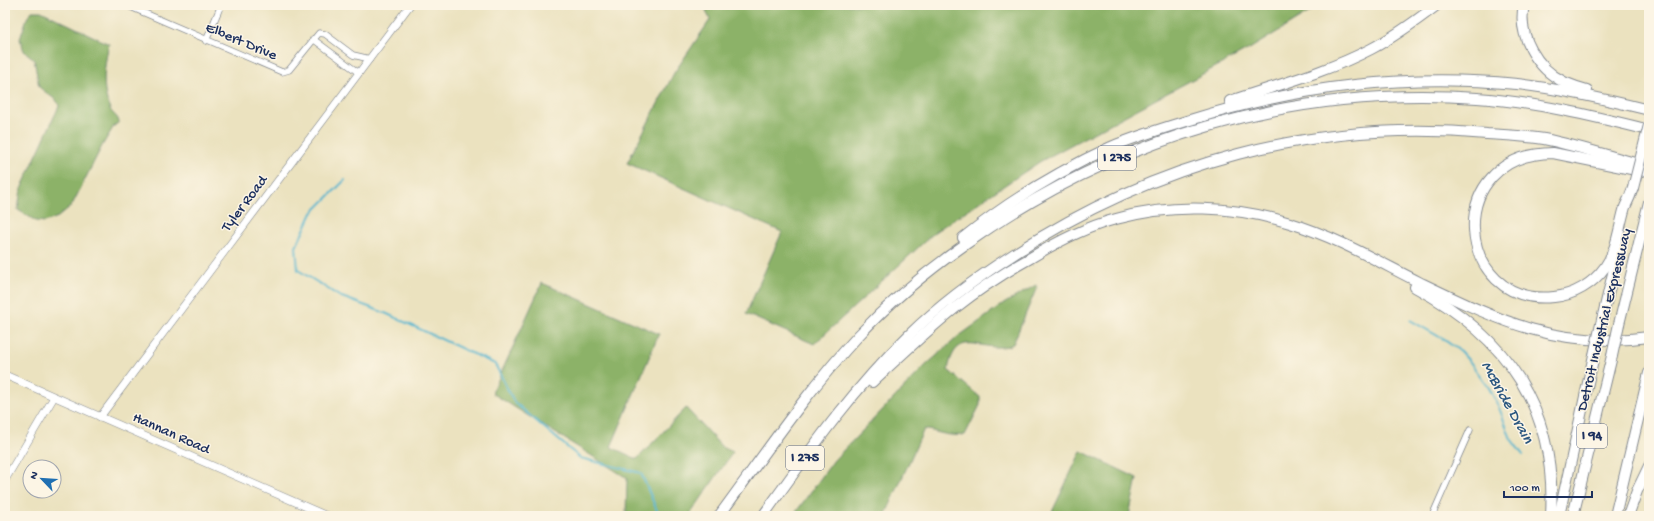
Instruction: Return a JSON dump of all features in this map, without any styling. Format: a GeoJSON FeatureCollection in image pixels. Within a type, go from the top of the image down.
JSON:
{"type":"FeatureCollection","features":[{"type":"Feature","properties":{"kind":"highway"},"geometry":{"type":"LineString","coordinates":[[1154,131],[1173,120],[1345,61],[1385,41],[1437,5]]}},
{"type":"Feature","properties":{"kind":"highway"},"geometry":{"type":"LineString","coordinates":[[1524,5],[1523,24],[1526,39],[1537,58],[1550,73],[1564,82],[1583,89],[1649,106]]}},
{"type":"Feature","properties":{"kind":"highway"},"geometry":{"type":"LineString","coordinates":[[936,265],[961,239],[980,224],[1038,187],[1112,147],[1154,131],[1245,103],[1276,96],[1351,84],[1459,80],[1519,84],[1565,91],[1649,110]]}},
{"type":"Feature","properties":{"kind":"highway","name":"I 275"},"geometry":{"type":"LineString","coordinates":[[719,516],[811,390],[860,334],[888,306],[936,265],[995,223],[1032,200],[1108,162],[1173,137],[1261,113],[1310,103],[1386,96],[1477,98],[1557,109],[1649,130]]}},
{"type":"Feature","properties":{"kind":"highway"},"geometry":{"type":"LineString","coordinates":[[1559,516],[1601,324],[1649,125]]}},
{"type":"Feature","properties":{"kind":"highway","name":"I 275"},"geometry":{"type":"LineString","coordinates":[[763,516],[825,429],[876,368],[911,333],[963,289],[1036,239],[1086,212],[1164,177],[1242,152],[1301,140],[1375,132],[1441,130],[1544,139],[1649,168]]}},
{"type":"Feature","properties":{"kind":"highway"},"geometry":{"type":"LineString","coordinates":[[1633,188],[1625,207],[1610,258],[1605,267],[1594,279],[1574,292],[1547,298],[1519,293],[1504,285],[1496,278],[1479,255],[1474,237],[1473,223],[1478,198],[1493,176],[1514,160],[1539,154],[1553,154],[1641,171],[1649,168]]}},
{"type":"Feature","properties":{"kind":"highway","name":"Detroit Industrial Expressway"},"geometry":{"type":"LineString","coordinates":[[1573,516],[1649,202]]}},
{"type":"Feature","properties":{"kind":"highway"},"geometry":{"type":"LineString","coordinates":[[848,401],[871,383],[925,333],[968,299],[1042,250],[1093,226],[1116,219],[1143,213],[1190,208],[1240,212],[1266,217],[1329,236],[1484,313],[1525,328],[1578,339],[1607,341],[1649,337]]}},
{"type":"Feature","properties":{"kind":"highway"},"geometry":{"type":"LineString","coordinates":[[1310,230],[1448,306],[1479,330],[1493,344],[1519,377],[1537,414],[1551,470],[1551,516]]}},
{"type":"Feature","properties":{"kind":"highway"},"geometry":{"type":"LineString","coordinates":[[1615,516],[1649,373]]}},
{"type":"Feature","properties":{"kind":"highway"},"geometry":{"type":"LineString","coordinates":[[1628,516],[1637,491],[1649,466]]}},
{"type":"Feature","properties":{"kind":"street","name":"Elbert Drive"},"geometry":{"type":"LineString","coordinates":[[126,5],[206,41],[284,73],[289,70],[315,37]]}},
{"type":"Feature","properties":{"kind":"street"},"geometry":{"type":"LineString","coordinates":[[206,41],[221,5]]}},
{"type":"Feature","properties":{"kind":"street","name":"Tyler Road"},"geometry":{"type":"LineString","coordinates":[[100,417],[410,5]]}},
{"type":"Feature","properties":{"kind":"street"},"geometry":{"type":"LineString","coordinates":[[359,73],[315,37],[319,32],[323,33],[353,55],[370,59]]}},
{"type":"Feature","properties":{"kind":"street","name":"Hannan Road"},"geometry":{"type":"LineString","coordinates":[[5,375],[328,516]]}},
{"type":"Feature","properties":{"kind":"street"},"geometry":{"type":"LineString","coordinates":[[5,480],[54,397]]}},
{"type":"Feature","properties":{"kind":"street"},"geometry":{"type":"LineString","coordinates":[[1432,516],[1470,430]]}},
{"type":"Feature","properties":{"kind":"green space"},"geometry":{"type":"Polygon","coordinates":[[[704,5],[1321,5],[1251,48],[1041,161],[936,231],[814,344],[746,314],[782,232],[627,163],[674,73],[710,20],[704,5]]]}},
{"type":"Feature","properties":{"kind":"green space"},"geometry":{"type":"Polygon","coordinates":[[[32,11],[41,11],[109,44],[104,77],[105,93],[110,109],[119,122],[114,126],[102,146],[72,205],[58,217],[45,222],[36,221],[18,210],[21,189],[59,106],[57,101],[39,87],[34,59],[24,51],[20,39],[27,18],[32,11]]]}},
{"type":"Feature","properties":{"kind":"green space"},"geometry":{"type":"Polygon","coordinates":[[[542,283],[659,334],[611,447],[637,459],[686,408],[722,447],[733,452],[689,516],[626,516],[627,478],[492,393],[542,283]]]}},
{"type":"Feature","properties":{"kind":"green space"},"geometry":{"type":"Polygon","coordinates":[[[1036,285],[1037,287],[1013,344],[1003,347],[992,347],[965,344],[958,348],[952,356],[948,370],[980,397],[980,405],[965,435],[949,435],[924,429],[885,516],[793,516],[834,460],[926,365],[959,336],[1005,303],[1036,285]]]}},
{"type":"Feature","properties":{"kind":"green space"},"geometry":{"type":"Polygon","coordinates":[[[1081,451],[1137,478],[1129,516],[1050,516],[1081,451]]]}},
{"type":"Feature","properties":{"kind":"waterway"},"geometry":{"type":"LineString","coordinates":[[345,180],[312,213],[296,247],[298,270],[339,296],[385,313],[495,364],[514,402],[580,458],[641,473],[658,513],[657,516]]}},
{"type":"Feature","properties":{"kind":"waterway","name":"McBride Drain"},"geometry":{"type":"LineString","coordinates":[[1410,320],[1443,339],[1460,351],[1470,362],[1489,388],[1498,405],[1511,439],[1523,455]]}}]}
